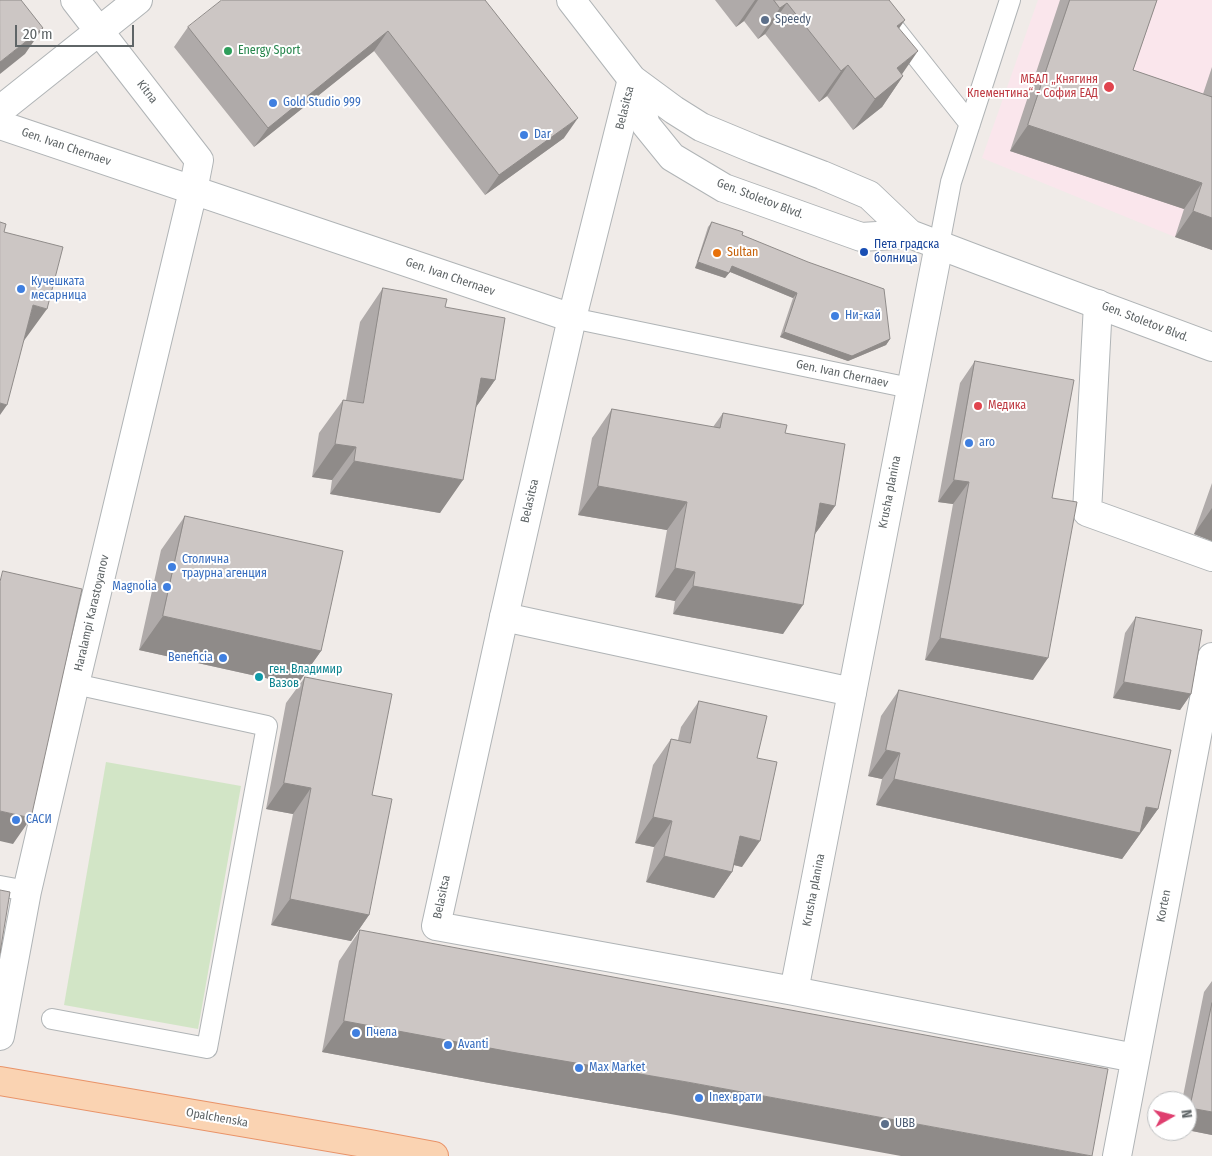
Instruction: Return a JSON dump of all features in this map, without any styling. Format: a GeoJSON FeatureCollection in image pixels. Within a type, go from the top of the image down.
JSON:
{"type":"FeatureCollection","features":[{"type":"Feature","properties":{"kind":"main road","name":"Opalchenska"},"geometry":{"type":"LineString","coordinates":[[0,1081],[434,1156]]}},
{"type":"Feature","properties":{"kind":"street","name":"Kitna"},"geometry":{"type":"LineString","coordinates":[[75,0],[199,160],[193,191]]}},
{"type":"Feature","properties":{"kind":"street"},"geometry":{"type":"LineString","coordinates":[[0,110],[138,0]]}},
{"type":"Feature","properties":{"kind":"street","name":"Gen. Stoletov Blvd."},"geometry":{"type":"LineString","coordinates":[[571,0],[632,79],[674,110],[702,127],[869,195],[910,234],[1212,347]]}},
{"type":"Feature","properties":{"kind":"street","name":"Gen. Stoletov Blvd."},"geometry":{"type":"LineString","coordinates":[[632,79],[646,125],[672,157],[724,188],[861,237],[910,234]]}},
{"type":"Feature","properties":{"kind":"street","name":"Belasitsa"},"geometry":{"type":"LineString","coordinates":[[632,79],[572,318],[436,926],[794,991]]}},
{"type":"Feature","properties":{"kind":"street","name":"Gen. Ivan Chernaev"},"geometry":{"type":"LineString","coordinates":[[0,125],[572,318]]}},
{"type":"Feature","properties":{"kind":"street","name":"Haralampi Karastoyanov"},"geometry":{"type":"LineString","coordinates":[[2,1020],[27,891],[193,191]]}},
{"type":"Feature","properties":{"kind":"street","name":"Krusha planina"},"geometry":{"type":"LineString","coordinates":[[794,991],[939,246]]}},
{"type":"Feature","properties":{"kind":"street"},"geometry":{"type":"LineString","coordinates":[[1098,304],[1087,512],[1212,557]]}},
{"type":"Feature","properties":{"kind":"street"},"geometry":{"type":"LineString","coordinates":[[504,617],[852,692]]}},
{"type":"Feature","properties":{"kind":"street","name":"Korten"},"geometry":{"type":"LineString","coordinates":[[1117,1156],[1212,657]]}},
{"type":"Feature","properties":{"kind":"street"},"geometry":{"type":"LineString","coordinates":[[794,991],[1135,1058]]}},
{"type":"Feature","properties":{"kind":"lane"},"geometry":{"type":"LineString","coordinates":[[872,0],[970,124]]}},
{"type":"Feature","properties":{"kind":"lane","name":"Krusha planina"},"geometry":{"type":"LineString","coordinates":[[939,246],[952,182],[1010,0]]}},
{"type":"Feature","properties":{"kind":"lane","name":"Gen. Ivan Chernaev"},"geometry":{"type":"LineString","coordinates":[[572,318],[910,388]]}},
{"type":"Feature","properties":{"kind":"lane"},"geometry":{"type":"LineString","coordinates":[[52,1020],[207,1048],[267,726],[75,684]]}},
{"type":"Feature","properties":{"kind":"lane"},"geometry":{"type":"LineString","coordinates":[[0,886],[27,891]]}},
{"type":"Feature","properties":{"kind":"shaded area","name":"МБАЛ „Княгиня Клементина“ - София ЕАД"},"geometry":{"type":"Polygon","coordinates":[[[1038,0],[1212,0],[1212,250],[1175,237],[982,158],[1038,0]]]}},
{"type":"Feature","properties":{"kind":"green space"},"geometry":{"type":"Polygon","coordinates":[[[106,762],[241,786],[198,1029],[64,1005],[106,762]]]}},
{"type":"Feature","properties":{"kind":"building"},"geometry":{"type":"Polygon","coordinates":[[[0,0],[21,0],[43,28],[0,62],[0,0]]]}},
{"type":"Feature","properties":{"kind":"building"},"geometry":{"type":"Polygon","coordinates":[[[222,0],[485,0],[578,118],[499,175],[388,31],[268,128],[188,27],[222,0]]]}},
{"type":"Feature","properties":{"kind":"building"},"geometry":{"type":"Polygon","coordinates":[[[774,0],[889,0],[905,20],[897,26],[918,51],[897,68],[903,76],[875,99],[848,65],[841,71],[787,3],[780,8],[774,0]]]}},
{"type":"Feature","properties":{"kind":"building"},"geometry":{"type":"Polygon","coordinates":[[[1070,0],[1157,0],[1133,70],[1212,97],[1212,218],[1193,211],[1202,183],[1028,125],[1070,0]]]}},
{"type":"Feature","properties":{"kind":"building"},"geometry":{"type":"Polygon","coordinates":[[[0,222],[6,224],[4,232],[63,247],[47,309],[33,305],[7,405],[0,403],[0,222]]]}},
{"type":"Feature","properties":{"kind":"building"},"geometry":{"type":"Polygon","coordinates":[[[712,222],[743,232],[742,235],[808,262],[884,289],[890,339],[852,356],[784,332],[797,293],[732,266],[729,273],[698,262],[712,222]]]}},
{"type":"Feature","properties":{"kind":"building"},"geometry":{"type":"Polygon","coordinates":[[[383,288],[447,299],[445,307],[505,318],[495,380],[481,378],[463,480],[354,461],[356,447],[335,444],[343,400],[363,403],[383,288]]]}},
{"type":"Feature","properties":{"kind":"building"},"geometry":{"type":"Polygon","coordinates":[[[975,361],[1074,380],[1052,498],[1077,502],[1048,658],[940,638],[969,482],[954,480],[975,361]]]}},
{"type":"Feature","properties":{"kind":"building"},"geometry":{"type":"Polygon","coordinates":[[[612,409],[720,428],[723,413],[787,425],[785,433],[845,444],[835,506],[820,503],[803,605],[693,586],[695,572],[675,568],[687,502],[598,486],[612,409]]]}},
{"type":"Feature","properties":{"kind":"building"},"geometry":{"type":"Polygon","coordinates":[[[185,516],[343,551],[321,651],[163,616],[185,516]]]}},
{"type":"Feature","properties":{"kind":"building"},"geometry":{"type":"Polygon","coordinates":[[[3,571],[82,589],[31,818],[0,811],[0,582],[3,571]]]}},
{"type":"Feature","properties":{"kind":"building"},"geometry":{"type":"Polygon","coordinates":[[[1136,617],[1202,630],[1191,694],[1124,682],[1136,617]]]}},
{"type":"Feature","properties":{"kind":"building"},"geometry":{"type":"Polygon","coordinates":[[[305,677],[392,694],[372,795],[392,799],[369,915],[290,899],[311,788],[284,783],[305,677]]]}},
{"type":"Feature","properties":{"kind":"building"},"geometry":{"type":"Polygon","coordinates":[[[899,690],[1171,750],[1158,809],[1146,807],[1140,833],[894,779],[900,753],[886,750],[899,690]]]}},
{"type":"Feature","properties":{"kind":"building"},"geometry":{"type":"Polygon","coordinates":[[[699,701],[767,716],[757,758],[777,762],[760,841],[740,836],[732,872],[664,856],[672,821],[653,817],[671,739],[690,743],[699,701]]]}},
{"type":"Feature","properties":{"kind":"building"},"geometry":{"type":"Polygon","coordinates":[[[0,890],[10,892],[0,953],[0,890]]]}},
{"type":"Feature","properties":{"kind":"building"},"geometry":{"type":"Polygon","coordinates":[[[360,930],[1108,1069],[1092,1156],[344,1021],[360,930]]]}},
{"type":"Feature","properties":{"kind":"building"},"geometry":{"type":"Polygon","coordinates":[[[1212,1003],[1212,1112],[1197,1109],[1197,1091],[1194,1091],[1212,1003]]]}},
{"type":"Feature","properties":{"kind":"place","name":"Speedy"},"geometry":{"type":"Point","coordinates":[765,20]}},
{"type":"Feature","properties":{"kind":"place","name":"Energy Sport"},"geometry":{"type":"Point","coordinates":[228,51]}},
{"type":"Feature","properties":{"kind":"place","name":"МБАЛ „Княгиня Клементина“ - София ЕАД"},"geometry":{"type":"Point","coordinates":[1109,87]}},
{"type":"Feature","properties":{"kind":"place","name":"Gold Studio 999"},"geometry":{"type":"Point","coordinates":[273,103]}},
{"type":"Feature","properties":{"kind":"place","name":"Dar"},"geometry":{"type":"Point","coordinates":[524,135]}},
{"type":"Feature","properties":{"kind":"place","name":"Пета градска болница"},"geometry":{"type":"Point","coordinates":[864,252]}},
{"type":"Feature","properties":{"kind":"place","name":"Sultan"},"geometry":{"type":"Point","coordinates":[717,253]}},
{"type":"Feature","properties":{"kind":"place","name":"Кучешката месарница"},"geometry":{"type":"Point","coordinates":[21,289]}},
{"type":"Feature","properties":{"kind":"place","name":"Ни-кай"},"geometry":{"type":"Point","coordinates":[835,316]}},
{"type":"Feature","properties":{"kind":"place","name":"Медика"},"geometry":{"type":"Point","coordinates":[978,406]}},
{"type":"Feature","properties":{"kind":"place","name":"aro"},"geometry":{"type":"Point","coordinates":[969,443]}},
{"type":"Feature","properties":{"kind":"place","name":"Столична траурна агенция"},"geometry":{"type":"Point","coordinates":[172,567]}},
{"type":"Feature","properties":{"kind":"place","name":"Magnolia"},"geometry":{"type":"Point","coordinates":[167,587]}},
{"type":"Feature","properties":{"kind":"place","name":"Beneficia"},"geometry":{"type":"Point","coordinates":[223,658]}},
{"type":"Feature","properties":{"kind":"place","name":"ген. Владимир Вазов"},"geometry":{"type":"Point","coordinates":[259,677]}},
{"type":"Feature","properties":{"kind":"place","name":"САСИ"},"geometry":{"type":"Point","coordinates":[16,820]}},
{"type":"Feature","properties":{"kind":"place","name":"Пчела"},"geometry":{"type":"Point","coordinates":[356,1033]}},
{"type":"Feature","properties":{"kind":"place","name":"Avanti"},"geometry":{"type":"Point","coordinates":[448,1045]}},
{"type":"Feature","properties":{"kind":"place","name":"Max Market"},"geometry":{"type":"Point","coordinates":[579,1068]}},
{"type":"Feature","properties":{"kind":"place","name":"Inex врати"},"geometry":{"type":"Point","coordinates":[699,1098]}},
{"type":"Feature","properties":{"kind":"place","name":"UBB"},"geometry":{"type":"Point","coordinates":[885,1124]}}]}
